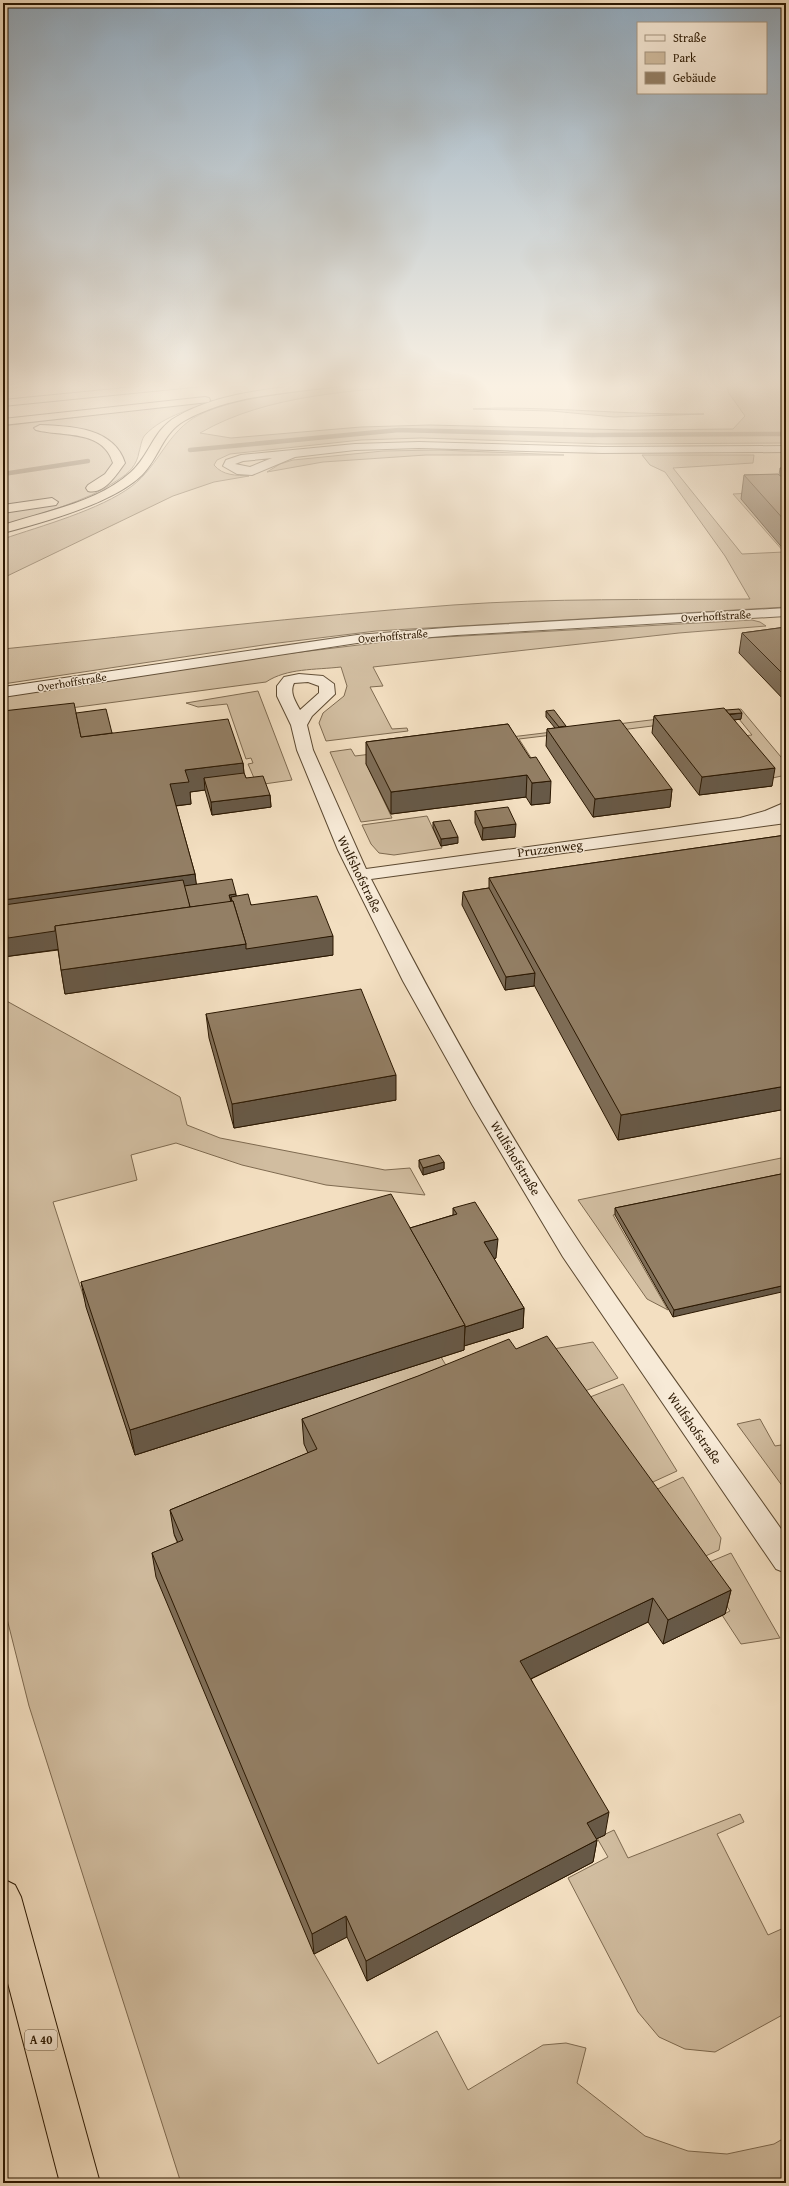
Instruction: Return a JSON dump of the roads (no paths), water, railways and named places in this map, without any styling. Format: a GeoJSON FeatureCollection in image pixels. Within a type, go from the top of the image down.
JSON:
{"type":"FeatureCollection","features":[{"type":"Feature","properties":{"kind":"highway"},"geometry":{"type":"LineString","coordinates":[[3,509],[46,503],[76,495],[96,485]]}},
{"type":"Feature","properties":{"kind":"highway"},"geometry":{"type":"LineString","coordinates":[[3,530],[93,500],[122,485]]}},
{"type":"Feature","properties":{"kind":"highway","name":"A 40"},"geometry":{"type":"LineString","coordinates":[[3,1897],[80,2183]]}},
{"type":"Feature","properties":{"kind":"street","name":"Overhoffstraße"},"geometry":{"type":"LineString","coordinates":[[3,692],[357,640],[457,631],[786,612]]}},
{"type":"Feature","properties":{"kind":"street","name":"Wulfshofstraße"},"geometry":{"type":"LineString","coordinates":[[299,725],[305,750],[359,875],[412,981],[484,1106],[572,1251],[786,1560]]}},
{"type":"Feature","properties":{"kind":"street","name":"Pruzzenweg"},"geometry":{"type":"LineString","coordinates":[[740,823],[771,815],[786,807]]}},
{"type":"Feature","properties":{"kind":"street","name":"Pruzzenweg"},"geometry":{"type":"LineString","coordinates":[[359,875],[786,818]]}}]}
